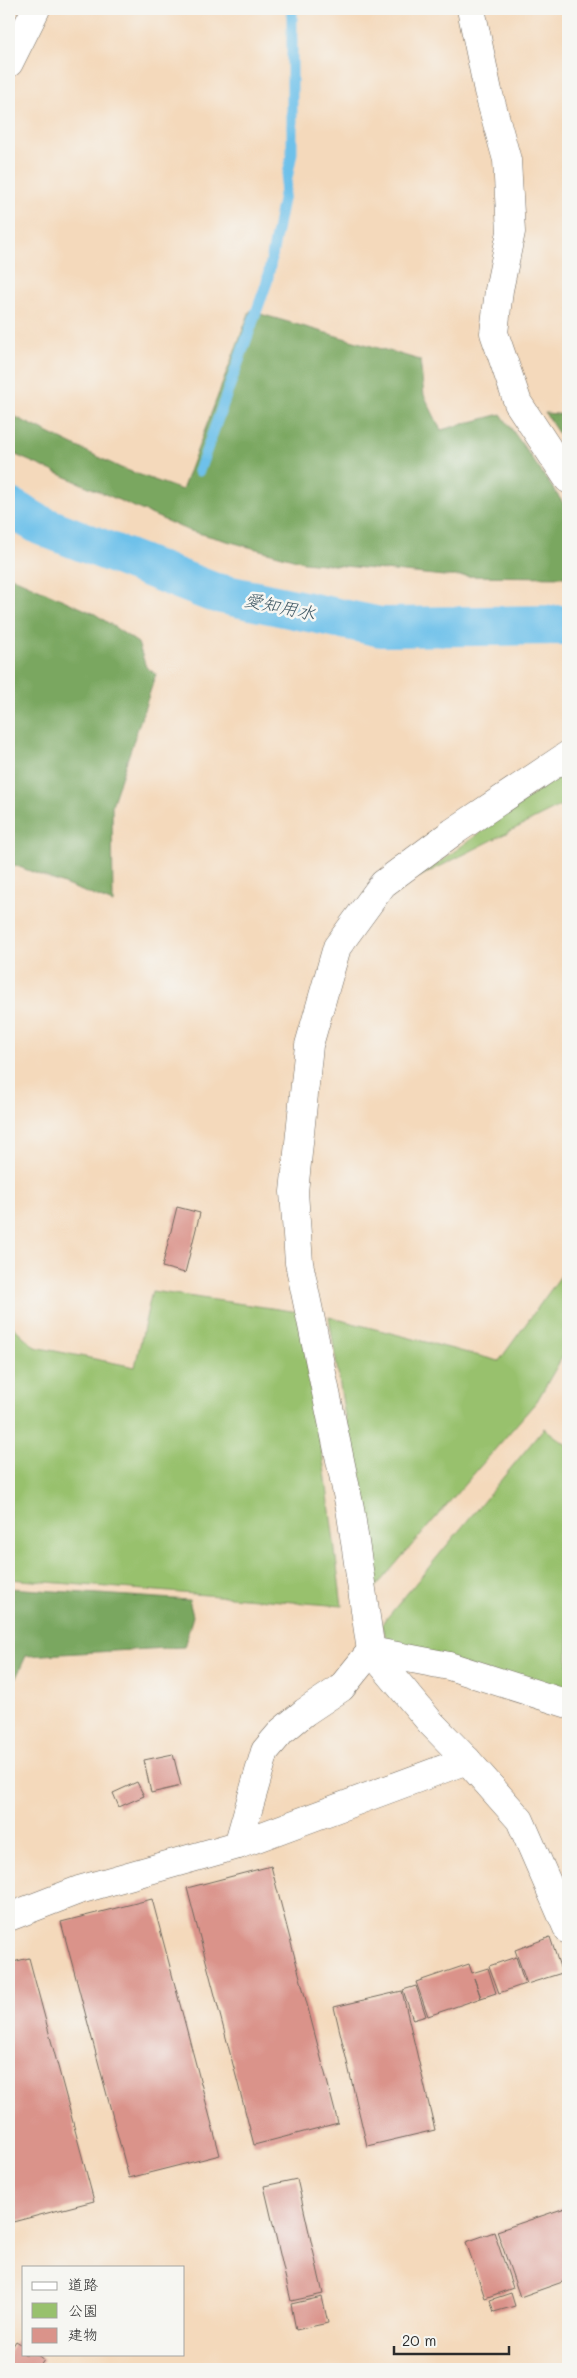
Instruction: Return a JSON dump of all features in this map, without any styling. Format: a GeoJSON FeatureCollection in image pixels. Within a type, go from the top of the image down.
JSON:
{"type":"FeatureCollection","features":[{"type":"Feature","properties":{"kind":"street"},"geometry":{"type":"LineString","coordinates":[[9,63],[36,9]]}},
{"type":"Feature","properties":{"kind":"street"},"geometry":{"type":"LineString","coordinates":[[471,9],[488,90],[507,160],[511,232],[499,290],[494,333],[518,403],[568,479]]}},
{"type":"Feature","properties":{"kind":"street"},"geometry":{"type":"LineString","coordinates":[[568,755],[453,832],[383,884],[337,947],[310,1045],[294,1192],[299,1263],[350,1508],[371,1651],[431,1724],[467,1760],[520,1820],[568,1930]]}},
{"type":"Feature","properties":{"kind":"street"},"geometry":{"type":"LineString","coordinates":[[371,1651],[449,1666],[568,1704]]}},
{"type":"Feature","properties":{"kind":"street"},"geometry":{"type":"LineString","coordinates":[[238,1845],[265,1751],[282,1731],[305,1712],[341,1688],[371,1651]]}},
{"type":"Feature","properties":{"kind":"street"},"geometry":{"type":"LineString","coordinates":[[9,1917],[79,1890],[238,1845],[467,1760]]}},
{"type":"Feature","properties":{"kind":"green space"},"geometry":{"type":"Polygon","coordinates":[[[250,311],[420,360],[424,395],[441,430],[501,414],[568,510],[568,577],[444,576],[304,562],[187,530],[9,452],[9,414],[121,468],[182,490],[250,311]]]}},
{"type":"Feature","properties":{"kind":"green space"},"geometry":{"type":"Polygon","coordinates":[[[545,413],[568,415],[568,448],[545,413]]]}},
{"type":"Feature","properties":{"kind":"green space"},"geometry":{"type":"Polygon","coordinates":[[[9,576],[95,614],[138,643],[146,667],[156,674],[112,805],[113,903],[9,863],[9,576]]]}},
{"type":"Feature","properties":{"kind":"green space"},"geometry":{"type":"Polygon","coordinates":[[[568,769],[568,802],[419,877],[568,769]]]}},
{"type":"Feature","properties":{"kind":"green space"},"geometry":{"type":"Polygon","coordinates":[[[568,1266],[568,1347],[537,1401],[373,1590],[329,1317],[499,1361],[568,1266]]]}},
{"type":"Feature","properties":{"kind":"green space"},"geometry":{"type":"Polygon","coordinates":[[[152,1291],[299,1312],[326,1479],[342,1606],[9,1579],[9,1323],[35,1347],[135,1367],[152,1291]]]}},
{"type":"Feature","properties":{"kind":"green space"},"geometry":{"type":"Polygon","coordinates":[[[544,1428],[568,1446],[568,1695],[389,1643],[381,1625],[544,1428]]]}},
{"type":"Feature","properties":{"kind":"green space"},"geometry":{"type":"Polygon","coordinates":[[[9,1588],[189,1600],[193,1616],[184,1647],[26,1656],[9,1693],[9,1588]]]}},
{"type":"Feature","properties":{"kind":"building"},"geometry":{"type":"Polygon","coordinates":[[[177,1207],[200,1213],[185,1273],[162,1267],[177,1207]]]}},
{"type":"Feature","properties":{"kind":"building"},"geometry":{"type":"Polygon","coordinates":[[[173,1754],[181,1786],[151,1793],[144,1760],[173,1754]]]}},
{"type":"Feature","properties":{"kind":"building"},"geometry":{"type":"Polygon","coordinates":[[[137,1782],[144,1796],[119,1807],[113,1793],[137,1782]]]}},
{"type":"Feature","properties":{"kind":"building"},"geometry":{"type":"Polygon","coordinates":[[[271,1866],[338,2123],[254,2145],[187,1888],[271,1866]]]}},
{"type":"Feature","properties":{"kind":"building"},"geometry":{"type":"Polygon","coordinates":[[[152,1899],[220,2155],[129,2178],[61,1922],[152,1899]]]}},
{"type":"Feature","properties":{"kind":"building"},"geometry":{"type":"Polygon","coordinates":[[[550,1937],[562,1973],[527,1984],[515,1950],[550,1937]]]}},
{"type":"Feature","properties":{"kind":"building"},"geometry":{"type":"Polygon","coordinates":[[[516,1957],[525,1984],[499,1993],[489,1966],[516,1957]]]}},
{"type":"Feature","properties":{"kind":"building"},"geometry":{"type":"Polygon","coordinates":[[[29,1958],[94,2201],[9,2223],[9,1963],[29,1958]]]}},
{"type":"Feature","properties":{"kind":"building"},"geometry":{"type":"Polygon","coordinates":[[[469,1964],[472,1973],[488,1968],[496,1993],[428,2016],[416,1982],[469,1964]]]}},
{"type":"Feature","properties":{"kind":"building"},"geometry":{"type":"Polygon","coordinates":[[[416,1986],[426,2016],[413,2020],[403,1990],[416,1986]]]}},
{"type":"Feature","properties":{"kind":"building"},"geometry":{"type":"Polygon","coordinates":[[[402,1991],[435,2130],[367,2146],[334,2007],[402,1991]]]}},
{"type":"Feature","properties":{"kind":"building"},"geometry":{"type":"Polygon","coordinates":[[[297,2179],[323,2294],[291,2301],[264,2186],[297,2179]]]}},
{"type":"Feature","properties":{"kind":"building"},"geometry":{"type":"Polygon","coordinates":[[[568,2207],[568,2280],[520,2297],[497,2231],[568,2207]]]}},
{"type":"Feature","properties":{"kind":"building"},"geometry":{"type":"Polygon","coordinates":[[[494,2232],[513,2288],[485,2298],[466,2242],[494,2232]]]}},
{"type":"Feature","properties":{"kind":"building"},"geometry":{"type":"Polygon","coordinates":[[[511,2293],[515,2306],[494,2312],[490,2300],[511,2293]]]}},
{"type":"Feature","properties":{"kind":"building"},"geometry":{"type":"Polygon","coordinates":[[[322,2297],[328,2323],[296,2330],[291,2304],[322,2297]]]}},
{"type":"Feature","properties":{"kind":"building"},"geometry":{"type":"Polygon","coordinates":[[[16,2341],[22,2345],[22,2356],[39,2356],[44,2360],[38,2369],[9,2369],[9,2352],[16,2341]]]}},
{"type":"Feature","properties":{"kind":"waterway"},"geometry":{"type":"LineString","coordinates":[[199,471],[267,282],[292,153],[292,9]]}},
{"type":"Feature","properties":{"kind":"waterway","name":"愛知用水"},"geometry":{"type":"LineString","coordinates":[[9,507],[40,525],[212,592],[381,627],[568,625]]}}]}
